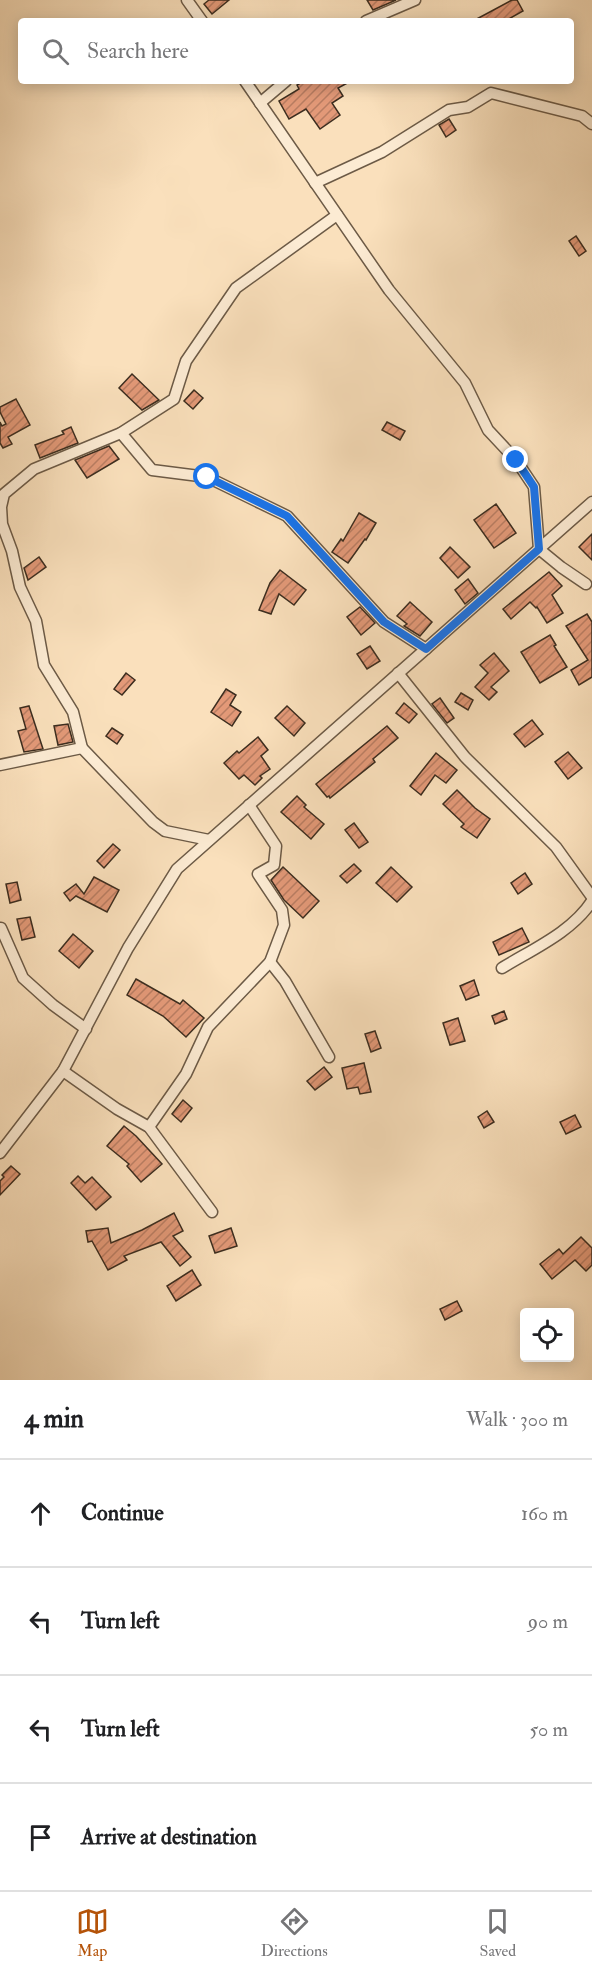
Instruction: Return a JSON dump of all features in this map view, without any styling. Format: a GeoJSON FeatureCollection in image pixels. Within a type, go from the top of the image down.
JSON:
{"type":"FeatureCollection","features":[{"type":"Feature","properties":{"kind":"street"},"geometry":{"type":"LineString","coordinates":[[187,0],[200,18]]}},
{"type":"Feature","properties":{"kind":"street"},"geometry":{"type":"LineString","coordinates":[[373,18],[415,0]]}},
{"type":"Feature","properties":{"kind":"street"},"geometry":{"type":"LineString","coordinates":[[246,84],[389,290],[465,382],[488,430],[516,460],[534,487],[539,549],[586,584]]}},
{"type":"Feature","properties":{"kind":"street"},"geometry":{"type":"LineString","coordinates":[[260,103],[282,84]]}},
{"type":"Feature","properties":{"kind":"street"},"geometry":{"type":"LineString","coordinates":[[315,183],[382,152],[449,110],[468,107],[491,93],[582,117],[592,124]]}},
{"type":"Feature","properties":{"kind":"street"},"geometry":{"type":"LineString","coordinates":[[209,840],[165,831],[153,822],[82,748],[73,712],[44,665],[36,621],[20,587],[12,551],[2,524],[1,507],[4,494],[34,469],[122,433],[174,399],[186,361],[236,288],[337,215]]}},
{"type":"Feature","properties":{"kind":"street"},"geometry":{"type":"LineString","coordinates":[[122,433],[152,470],[207,477],[287,516],[384,622],[426,649]]}},
{"type":"Feature","properties":{"kind":"street"},"geometry":{"type":"LineString","coordinates":[[0,1153],[63,1071],[133,940],[177,869],[592,501]]}},
{"type":"Feature","properties":{"kind":"street"},"geometry":{"type":"LineString","coordinates":[[398,673],[465,757],[556,847],[592,899],[585,912],[551,939],[502,968]]}},
{"type":"Feature","properties":{"kind":"street"},"geometry":{"type":"LineString","coordinates":[[0,765],[82,748]]}},
{"type":"Feature","properties":{"kind":"street"},"geometry":{"type":"LineString","coordinates":[[149,1126],[186,1074],[208,1027],[270,962],[284,925],[282,910],[258,874],[273,865],[276,846],[249,805]]}},
{"type":"Feature","properties":{"kind":"street"},"geometry":{"type":"LineString","coordinates":[[1,927],[23,978],[53,1005],[86,1029]]}},
{"type":"Feature","properties":{"kind":"street"},"geometry":{"type":"LineString","coordinates":[[270,962],[285,981],[329,1057]]}},
{"type":"Feature","properties":{"kind":"street"},"geometry":{"type":"LineString","coordinates":[[63,1071],[117,1109],[149,1126],[212,1212]]}},
{"type":"Feature","properties":{"kind":"building"},"geometry":{"type":"Polygon","coordinates":[[[209,0],[229,0],[212,14],[204,4],[209,0]]]}},
{"type":"Feature","properties":{"kind":"building"},"geometry":{"type":"Polygon","coordinates":[[[367,0],[396,0],[373,10],[367,0]]]}},
{"type":"Feature","properties":{"kind":"building"},"geometry":{"type":"Polygon","coordinates":[[[512,0],[517,0],[523,11],[510,18],[479,18],[512,0]]]}},
{"type":"Feature","properties":{"kind":"building"},"geometry":{"type":"Polygon","coordinates":[[[345,84],[338,88],[343,96],[332,103],[340,115],[320,129],[306,109],[289,119],[279,101],[299,89],[297,85],[345,84]]]}},
{"type":"Feature","properties":{"kind":"building"},"geometry":{"type":"Polygon","coordinates":[[[449,119],[456,130],[446,137],[439,125],[449,119]]]}},
{"type":"Feature","properties":{"kind":"building"},"geometry":{"type":"Polygon","coordinates":[[[576,236],[586,251],[579,256],[569,241],[576,236]]]}},
{"type":"Feature","properties":{"kind":"building"},"geometry":{"type":"Polygon","coordinates":[[[132,374],[159,400],[142,410],[119,388],[132,374]]]}},
{"type":"Feature","properties":{"kind":"building"},"geometry":{"type":"Polygon","coordinates":[[[194,390],[203,398],[193,409],[184,401],[194,390]]]}},
{"type":"Feature","properties":{"kind":"building"},"geometry":{"type":"Polygon","coordinates":[[[16,399],[30,425],[8,437],[12,444],[3,448],[0,443],[0,422],[2,426],[6,424],[0,407],[16,399]]]}},
{"type":"Feature","properties":{"kind":"building"},"geometry":{"type":"Polygon","coordinates":[[[387,422],[405,431],[400,440],[382,430],[387,422]]]}},
{"type":"Feature","properties":{"kind":"building"},"geometry":{"type":"Polygon","coordinates":[[[71,427],[78,443],[40,458],[35,445],[64,434],[62,431],[71,427]]]}},
{"type":"Feature","properties":{"kind":"building"},"geometry":{"type":"Polygon","coordinates":[[[109,446],[119,459],[87,478],[75,460],[109,446]]]}},
{"type":"Feature","properties":{"kind":"building"},"geometry":{"type":"Polygon","coordinates":[[[496,504],[516,533],[494,548],[474,520],[496,504]]]}},
{"type":"Feature","properties":{"kind":"building"},"geometry":{"type":"Polygon","coordinates":[[[359,513],[376,523],[348,563],[332,552],[341,539],[343,541],[359,513]]]}},
{"type":"Feature","properties":{"kind":"building"},"geometry":{"type":"Polygon","coordinates":[[[592,534],[592,560],[579,547],[592,534]]]}},
{"type":"Feature","properties":{"kind":"building"},"geometry":{"type":"Polygon","coordinates":[[[450,547],[470,567],[458,578],[440,558],[450,547]]]}},
{"type":"Feature","properties":{"kind":"building"},"geometry":{"type":"Polygon","coordinates":[[[39,557],[46,567],[28,580],[24,568],[39,557]]]}},
{"type":"Feature","properties":{"kind":"building"},"geometry":{"type":"Polygon","coordinates":[[[280,570],[306,590],[294,605],[279,594],[271,614],[259,610],[270,583],[280,570]]]}},
{"type":"Feature","properties":{"kind":"building"},"geometry":{"type":"Polygon","coordinates":[[[549,572],[562,586],[552,595],[563,613],[547,623],[537,607],[530,602],[511,619],[503,609],[549,572]]]}},
{"type":"Feature","properties":{"kind":"building"},"geometry":{"type":"Polygon","coordinates":[[[468,579],[478,593],[465,604],[455,590],[468,579]]]}},
{"type":"Feature","properties":{"kind":"building"},"geometry":{"type":"Polygon","coordinates":[[[410,602],[432,622],[420,636],[404,626],[407,624],[397,616],[410,602]]]}},
{"type":"Feature","properties":{"kind":"building"},"geometry":{"type":"Polygon","coordinates":[[[360,607],[375,623],[361,635],[347,617],[360,607]]]}},
{"type":"Feature","properties":{"kind":"building"},"geometry":{"type":"Polygon","coordinates":[[[587,614],[592,622],[592,677],[579,685],[571,670],[588,660],[566,626],[587,614]]]}},
{"type":"Feature","properties":{"kind":"building"},"geometry":{"type":"Polygon","coordinates":[[[550,635],[567,667],[540,683],[521,652],[550,635]]]}},
{"type":"Feature","properties":{"kind":"building"},"geometry":{"type":"Polygon","coordinates":[[[370,646],[380,661],[367,669],[357,654],[370,646]]]}},
{"type":"Feature","properties":{"kind":"building"},"geometry":{"type":"Polygon","coordinates":[[[494,653],[509,671],[491,687],[497,692],[489,700],[475,687],[488,673],[480,665],[494,653]]]}},
{"type":"Feature","properties":{"kind":"building"},"geometry":{"type":"Polygon","coordinates":[[[126,673],[135,680],[122,695],[114,689],[126,673]]]}},
{"type":"Feature","properties":{"kind":"building"},"geometry":{"type":"Polygon","coordinates":[[[226,689],[236,695],[230,705],[241,712],[232,726],[211,712],[226,689]]]}},
{"type":"Feature","properties":{"kind":"building"},"geometry":{"type":"Polygon","coordinates":[[[461,693],[473,700],[468,710],[455,702],[461,693]]]}},
{"type":"Feature","properties":{"kind":"building"},"geometry":{"type":"Polygon","coordinates":[[[440,698],[454,718],[447,723],[432,704],[440,698]]]}},
{"type":"Feature","properties":{"kind":"building"},"geometry":{"type":"Polygon","coordinates":[[[404,703],[417,714],[409,723],[396,713],[404,703]]]}},
{"type":"Feature","properties":{"kind":"building"},"geometry":{"type":"Polygon","coordinates":[[[29,706],[43,749],[24,752],[18,731],[26,729],[20,708],[29,706]]]}},
{"type":"Feature","properties":{"kind":"building"},"geometry":{"type":"Polygon","coordinates":[[[287,706],[305,723],[294,736],[275,718],[287,706]]]}},
{"type":"Feature","properties":{"kind":"building"},"geometry":{"type":"Polygon","coordinates":[[[532,720],[543,734],[525,747],[514,734],[532,720]]]}},
{"type":"Feature","properties":{"kind":"building"},"geometry":{"type":"Polygon","coordinates":[[[68,724],[73,742],[58,745],[54,726],[68,724]]]}},
{"type":"Feature","properties":{"kind":"building"},"geometry":{"type":"Polygon","coordinates":[[[387,726],[398,738],[373,759],[375,762],[330,798],[327,797],[316,784],[387,726]]]}},
{"type":"Feature","properties":{"kind":"building"},"geometry":{"type":"Polygon","coordinates":[[[112,728],[123,735],[117,744],[106,736],[112,728]]]}},
{"type":"Feature","properties":{"kind":"building"},"geometry":{"type":"Polygon","coordinates":[[[258,737],[268,750],[261,756],[270,769],[260,776],[262,778],[255,785],[244,775],[239,779],[224,763],[258,737]]]}},
{"type":"Feature","properties":{"kind":"building"},"geometry":{"type":"Polygon","coordinates":[[[568,752],[582,768],[568,779],[555,762],[568,752]]]}},
{"type":"Feature","properties":{"kind":"building"},"geometry":{"type":"Polygon","coordinates":[[[436,753],[457,770],[446,783],[435,775],[421,795],[410,786],[436,753]]]}},
{"type":"Feature","properties":{"kind":"building"},"geometry":{"type":"Polygon","coordinates":[[[457,790],[490,819],[477,838],[461,827],[464,824],[443,804],[457,790]]]}},
{"type":"Feature","properties":{"kind":"building"},"geometry":{"type":"Polygon","coordinates":[[[297,796],[306,805],[304,807],[324,824],[311,839],[281,812],[297,796]]]}},
{"type":"Feature","properties":{"kind":"building"},"geometry":{"type":"Polygon","coordinates":[[[354,823],[368,842],[359,848],[345,830],[354,823]]]}},
{"type":"Feature","properties":{"kind":"building"},"geometry":{"type":"Polygon","coordinates":[[[113,844],[120,850],[104,868],[97,861],[113,844]]]}},
{"type":"Feature","properties":{"kind":"building"},"geometry":{"type":"Polygon","coordinates":[[[354,864],[361,871],[347,883],[340,876],[354,864]]]}},
{"type":"Feature","properties":{"kind":"building"},"geometry":{"type":"Polygon","coordinates":[[[283,867],[319,901],[303,918],[284,900],[271,880],[283,867]]]}},
{"type":"Feature","properties":{"kind":"building"},"geometry":{"type":"Polygon","coordinates":[[[391,867],[412,887],[397,902],[376,883],[391,867]]]}},
{"type":"Feature","properties":{"kind":"building"},"geometry":{"type":"Polygon","coordinates":[[[525,873],[532,884],[518,894],[511,883],[525,873]]]}},
{"type":"Feature","properties":{"kind":"building"},"geometry":{"type":"Polygon","coordinates":[[[94,877],[119,890],[107,912],[76,896],[70,901],[64,893],[76,884],[84,894],[94,877]]]}},
{"type":"Feature","properties":{"kind":"building"},"geometry":{"type":"Polygon","coordinates":[[[17,882],[21,900],[10,903],[6,884],[17,882]]]}},
{"type":"Feature","properties":{"kind":"building"},"geometry":{"type":"Polygon","coordinates":[[[30,917],[35,937],[22,940],[17,919],[30,917]]]}},
{"type":"Feature","properties":{"kind":"building"},"geometry":{"type":"Polygon","coordinates":[[[522,928],[529,942],[499,955],[493,942],[522,928]]]}},
{"type":"Feature","properties":{"kind":"building"},"geometry":{"type":"Polygon","coordinates":[[[73,934],[93,951],[79,968],[59,951],[73,934]]]}},
{"type":"Feature","properties":{"kind":"building"},"geometry":{"type":"Polygon","coordinates":[[[136,979],[180,1004],[183,1000],[204,1018],[186,1037],[163,1016],[127,995],[136,979]]]}},
{"type":"Feature","properties":{"kind":"building"},"geometry":{"type":"Polygon","coordinates":[[[474,980],[479,995],[466,1000],[460,986],[474,980]]]}},
{"type":"Feature","properties":{"kind":"building"},"geometry":{"type":"Polygon","coordinates":[[[504,1011],[507,1019],[495,1024],[492,1016],[504,1011]]]}},
{"type":"Feature","properties":{"kind":"building"},"geometry":{"type":"Polygon","coordinates":[[[458,1018],[465,1041],[450,1045],[443,1023],[458,1018]]]}},
{"type":"Feature","properties":{"kind":"building"},"geometry":{"type":"Polygon","coordinates":[[[375,1031],[381,1048],[371,1052],[365,1034],[375,1031]]]}},
{"type":"Feature","properties":{"kind":"building"},"geometry":{"type":"Polygon","coordinates":[[[364,1063],[371,1092],[360,1094],[358,1087],[347,1089],[342,1068],[364,1063]]]}},
{"type":"Feature","properties":{"kind":"building"},"geometry":{"type":"Polygon","coordinates":[[[324,1067],[332,1077],[315,1090],[307,1081],[324,1067]]]}},
{"type":"Feature","properties":{"kind":"building"},"geometry":{"type":"Polygon","coordinates":[[[183,1100],[192,1108],[181,1122],[172,1114],[183,1100]]]}},
{"type":"Feature","properties":{"kind":"building"},"geometry":{"type":"Polygon","coordinates":[[[487,1111],[494,1122],[484,1128],[478,1117],[487,1111]]]}},
{"type":"Feature","properties":{"kind":"building"},"geometry":{"type":"Polygon","coordinates":[[[575,1115],[581,1127],[566,1134],[560,1122],[575,1115]]]}},
{"type":"Feature","properties":{"kind":"building"},"geometry":{"type":"Polygon","coordinates":[[[124,1126],[162,1164],[141,1182],[127,1166],[129,1164],[107,1146],[124,1126]]]}},
{"type":"Feature","properties":{"kind":"building"},"geometry":{"type":"Polygon","coordinates":[[[11,1166],[20,1174],[0,1195],[0,1181],[4,1177],[2,1175],[11,1166]]]}},
{"type":"Feature","properties":{"kind":"building"},"geometry":{"type":"Polygon","coordinates":[[[78,1176],[85,1183],[92,1177],[111,1197],[96,1210],[71,1183],[78,1176]]]}},
{"type":"Feature","properties":{"kind":"building"},"geometry":{"type":"Polygon","coordinates":[[[174,1213],[183,1231],[173,1236],[191,1257],[180,1266],[161,1242],[124,1256],[127,1260],[108,1270],[92,1241],[88,1242],[86,1231],[108,1228],[111,1243],[174,1213]]]}},
{"type":"Feature","properties":{"kind":"building"},"geometry":{"type":"Polygon","coordinates":[[[231,1228],[237,1246],[215,1253],[209,1236],[231,1228]]]}},
{"type":"Feature","properties":{"kind":"building"},"geometry":{"type":"Polygon","coordinates":[[[581,1237],[592,1248],[592,1265],[586,1271],[575,1260],[552,1279],[540,1264],[559,1249],[563,1254],[581,1237]]]}},
{"type":"Feature","properties":{"kind":"building"},"geometry":{"type":"Polygon","coordinates":[[[192,1270],[201,1285],[176,1301],[167,1286],[192,1270]]]}},
{"type":"Feature","properties":{"kind":"building"},"geometry":{"type":"Polygon","coordinates":[[[457,1301],[462,1311],[445,1320],[440,1309],[457,1301]]]}},
{"type":"Feature","properties":{"kind":"route"},"geometry":{"type":"LineString","coordinates":[[207,477],[287,516],[384,622],[426,649],[539,549],[534,487],[516,460]]}}]}
